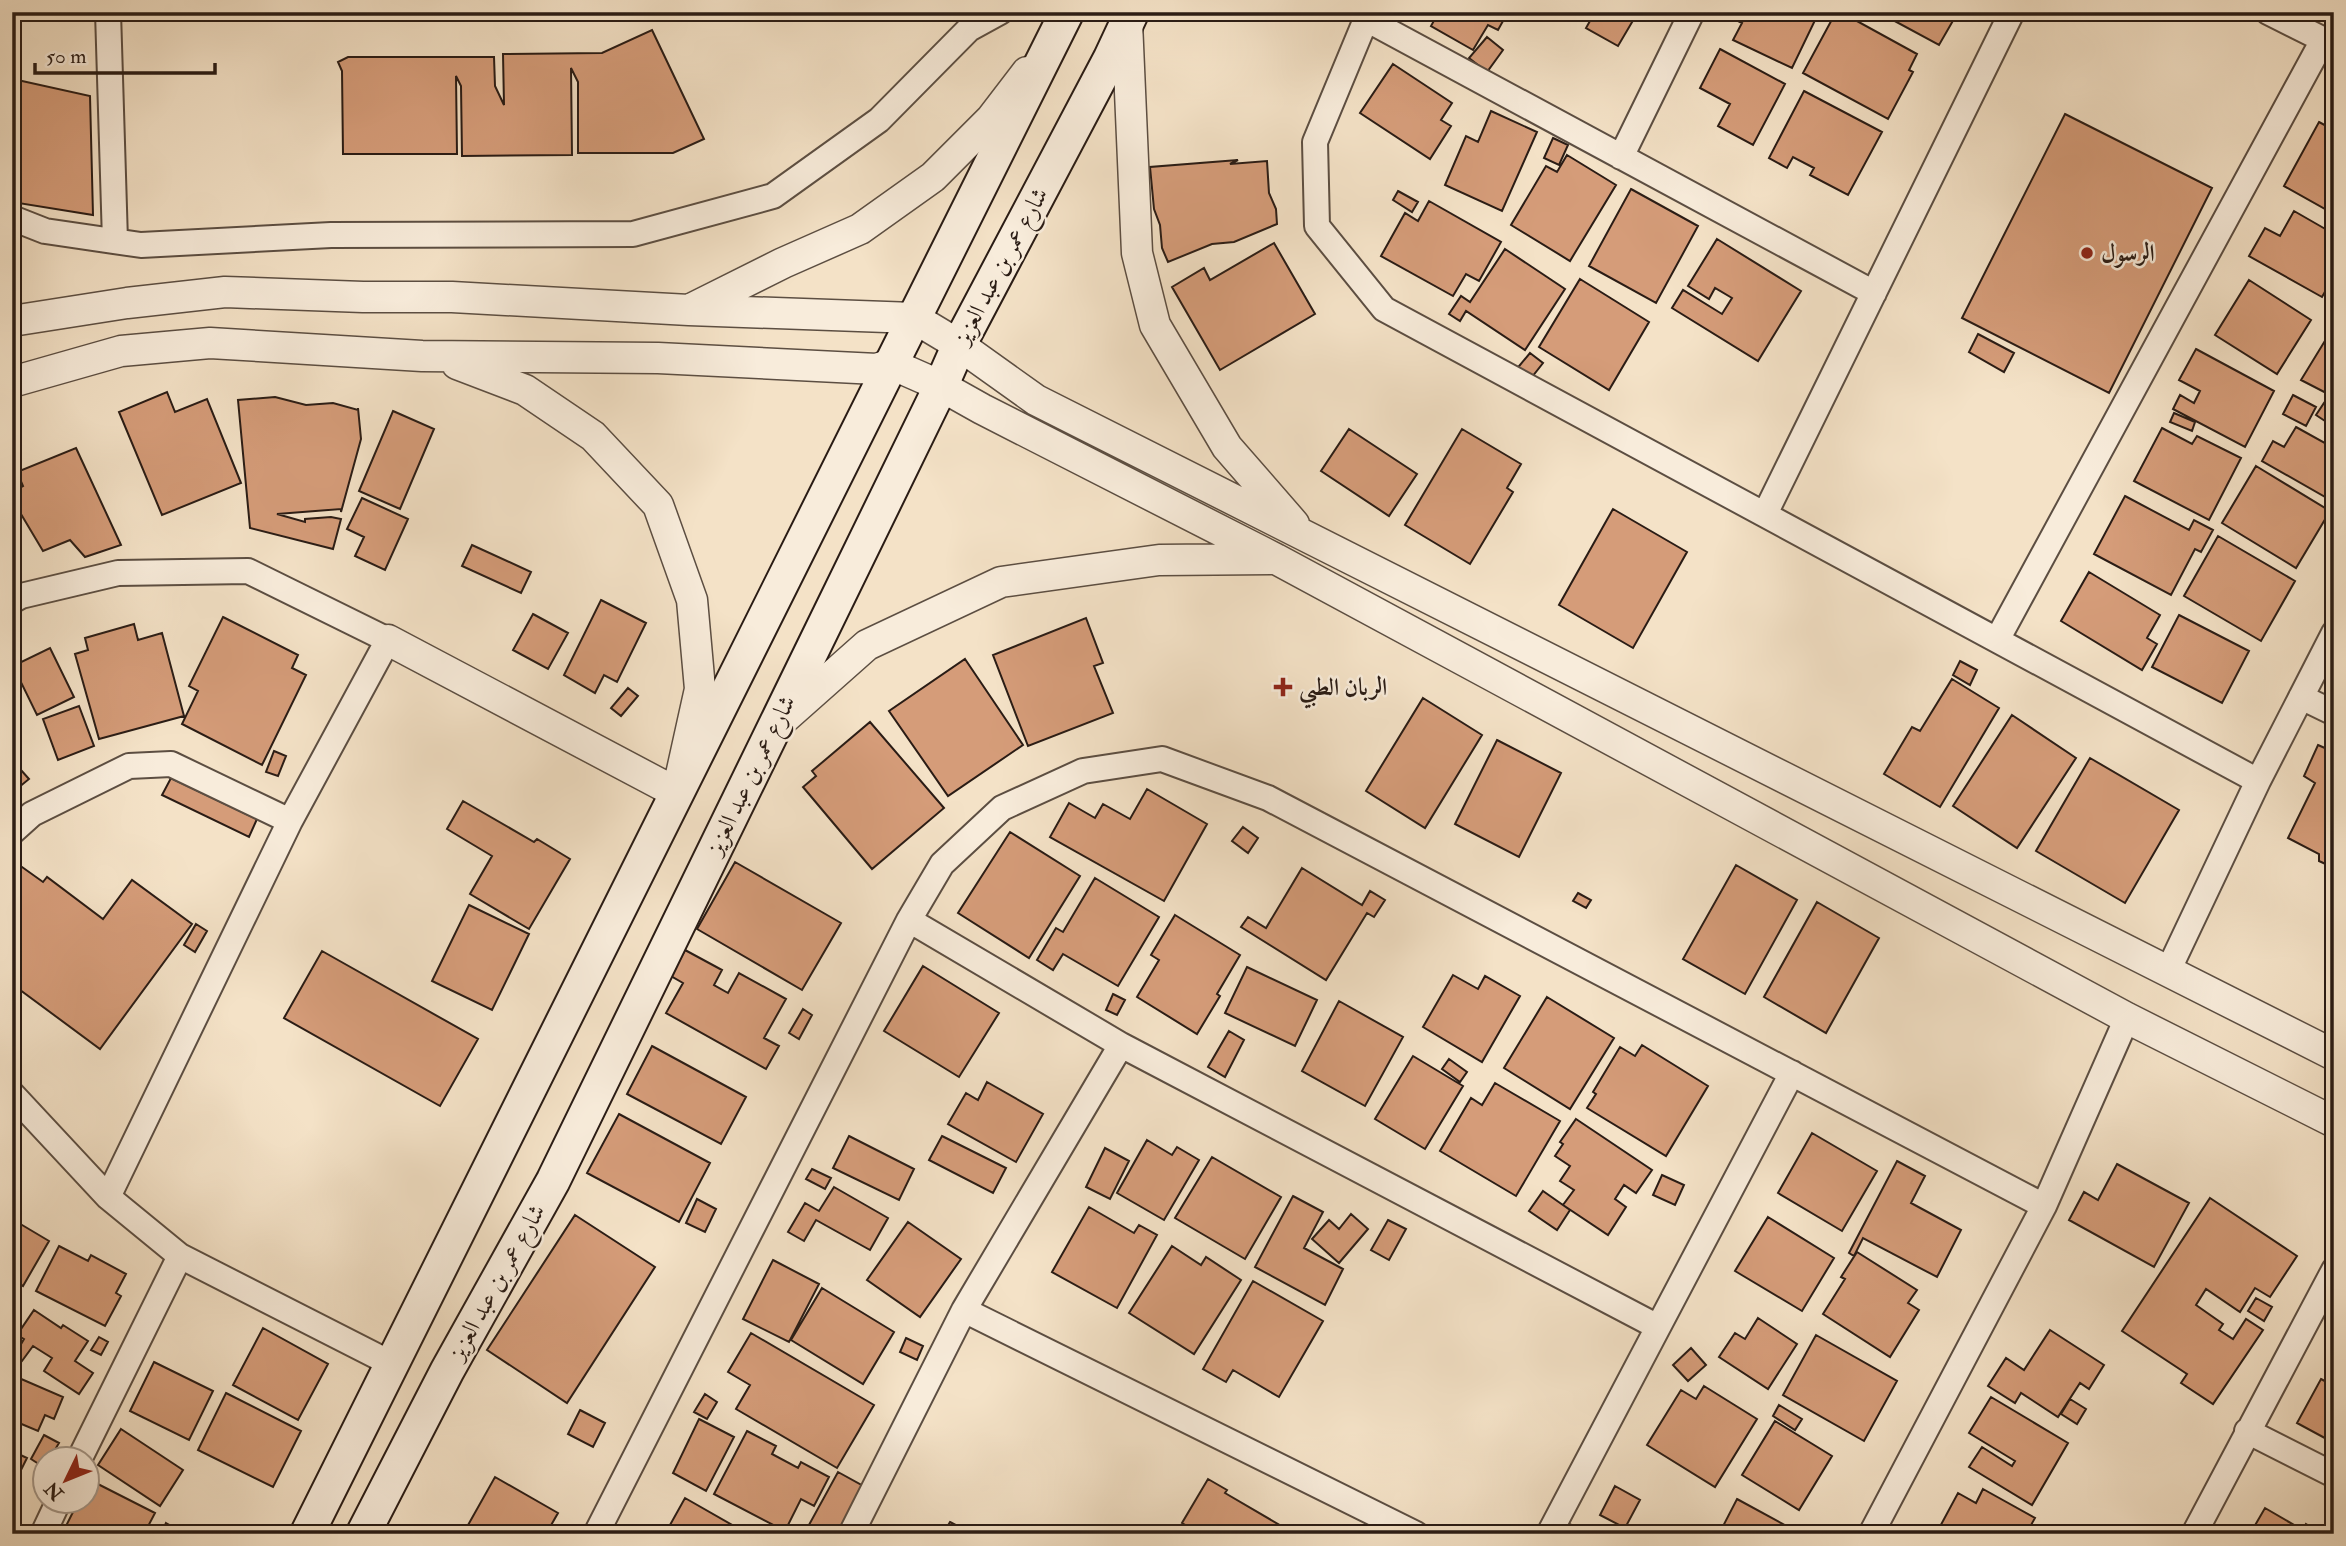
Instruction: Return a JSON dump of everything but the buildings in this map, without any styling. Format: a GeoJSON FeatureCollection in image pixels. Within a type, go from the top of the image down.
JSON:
{"type":"FeatureCollection","features":[{"type":"Feature","properties":{"kind":"main road","name":"شارع عمر بن عبد العزيز"},"geometry":{"type":"LineString","coordinates":[[363,1534],[447,1371],[553,1181],[959,345],[1110,59],[1129,17]]}},
{"type":"Feature","properties":{"kind":"main road"},"geometry":{"type":"LineString","coordinates":[[307,1534],[1062,21]]}},
{"type":"Feature","properties":{"kind":"street"},"geometry":{"type":"LineString","coordinates":[[108,12],[115,241]]}},
{"type":"Feature","properties":{"kind":"street"},"geometry":{"type":"LineString","coordinates":[[12,218],[45,231],[141,245],[331,235],[633,234],[773,196],[879,120],[969,29],[1000,12]]}},
{"type":"Feature","properties":{"kind":"street"},"geometry":{"type":"LineString","coordinates":[[1621,157],[1692,12]]}},
{"type":"Feature","properties":{"kind":"street"},"geometry":{"type":"LineString","coordinates":[[1765,514],[2012,12]]}},
{"type":"Feature","properties":{"kind":"street"},"geometry":{"type":"LineString","coordinates":[[1997,640],[2328,42],[2268,12]]}},
{"type":"Feature","properties":{"kind":"street"},"geometry":{"type":"LineString","coordinates":[[1874,293],[1621,157],[1368,16],[1315,142],[1317,226],[1384,309],[2258,781]]}},
{"type":"Feature","properties":{"kind":"street"},"geometry":{"type":"LineString","coordinates":[[1129,17],[1137,253],[1155,325],[1227,447],[1303,535]]}},
{"type":"Feature","properties":{"kind":"street"},"geometry":{"type":"LineString","coordinates":[[689,310],[783,263],[860,229],[933,177],[991,119],[1062,21]]}},
{"type":"Feature","properties":{"kind":"street"},"geometry":{"type":"LineString","coordinates":[[12,321],[127,303],[225,292],[452,297],[689,310],[914,318],[959,345],[1037,400],[2334,1055]]}},
{"type":"Feature","properties":{"kind":"street"},"geometry":{"type":"LineString","coordinates":[[12,382],[121,351],[210,344],[422,356],[658,358],[877,369],[891,364],[941,386],[1276,559],[2127,1018],[2334,1122]]}},
{"type":"Feature","properties":{"kind":"street"},"geometry":{"type":"LineString","coordinates":[[12,601],[21,596],[118,573],[248,571],[388,640],[677,793],[700,689],[692,600],[658,505],[593,436],[525,390],[448,361],[422,356]]}},
{"type":"Feature","properties":{"kind":"street"},"geometry":{"type":"LineString","coordinates":[[773,728],[867,645],[1001,582],[1159,560],[1276,559]]}},
{"type":"Feature","properties":{"kind":"street"},"geometry":{"type":"LineString","coordinates":[[2168,971],[2258,781],[2334,633]]}},
{"type":"Feature","properties":{"kind":"street"},"geometry":{"type":"LineString","coordinates":[[108,1197],[290,821],[388,640]]}},
{"type":"Feature","properties":{"kind":"street"},"geometry":{"type":"LineString","coordinates":[[2301,697],[2334,713]]}},
{"type":"Feature","properties":{"kind":"street"},"geometry":{"type":"LineString","coordinates":[[596,1534],[909,920],[942,864],[1002,808],[1083,771],[1161,759],[1268,798],[2044,1206]]}},
{"type":"Feature","properties":{"kind":"street"},"geometry":{"type":"LineString","coordinates":[[12,832],[32,814],[130,766],[171,764],[290,821]]}},
{"type":"Feature","properties":{"kind":"street"},"geometry":{"type":"LineString","coordinates":[[909,920],[1121,1045],[1658,1326]]}},
{"type":"Feature","properties":{"kind":"street"},"geometry":{"type":"LineString","coordinates":[[1871,1534],[2044,1206],[2127,1018]]}},
{"type":"Feature","properties":{"kind":"street"},"geometry":{"type":"LineString","coordinates":[[851,1534],[964,1310],[1121,1045]]}},
{"type":"Feature","properties":{"kind":"street"},"geometry":{"type":"LineString","coordinates":[[1559,1531],[1658,1326],[1791,1073]]}},
{"type":"Feature","properties":{"kind":"street"},"geometry":{"type":"LineString","coordinates":[[12,1094],[108,1197],[180,1256],[392,1364]]}},
{"type":"Feature","properties":{"kind":"street"},"geometry":{"type":"LineString","coordinates":[[87,1444],[180,1256]]}},
{"type":"Feature","properties":{"kind":"street"},"geometry":{"type":"LineString","coordinates":[[2194,1534],[2334,1270]]}},
{"type":"Feature","properties":{"kind":"street"},"geometry":{"type":"LineString","coordinates":[[964,1310],[1416,1534]]}},
{"type":"Feature","properties":{"kind":"street"},"geometry":{"type":"LineString","coordinates":[[2247,1431],[2334,1475]]}},
{"type":"Feature","properties":{"kind":"street"},"geometry":{"type":"LineString","coordinates":[[43,1534],[52,1514]]}},
{"type":"Feature","properties":{"kind":"place","name":"الرسول"},"geometry":{"type":"Point","coordinates":[2087,253]}},
{"type":"Feature","properties":{"kind":"place","name":"الربان الطبي"},"geometry":{"type":"Point","coordinates":[1283,687]}}]}
